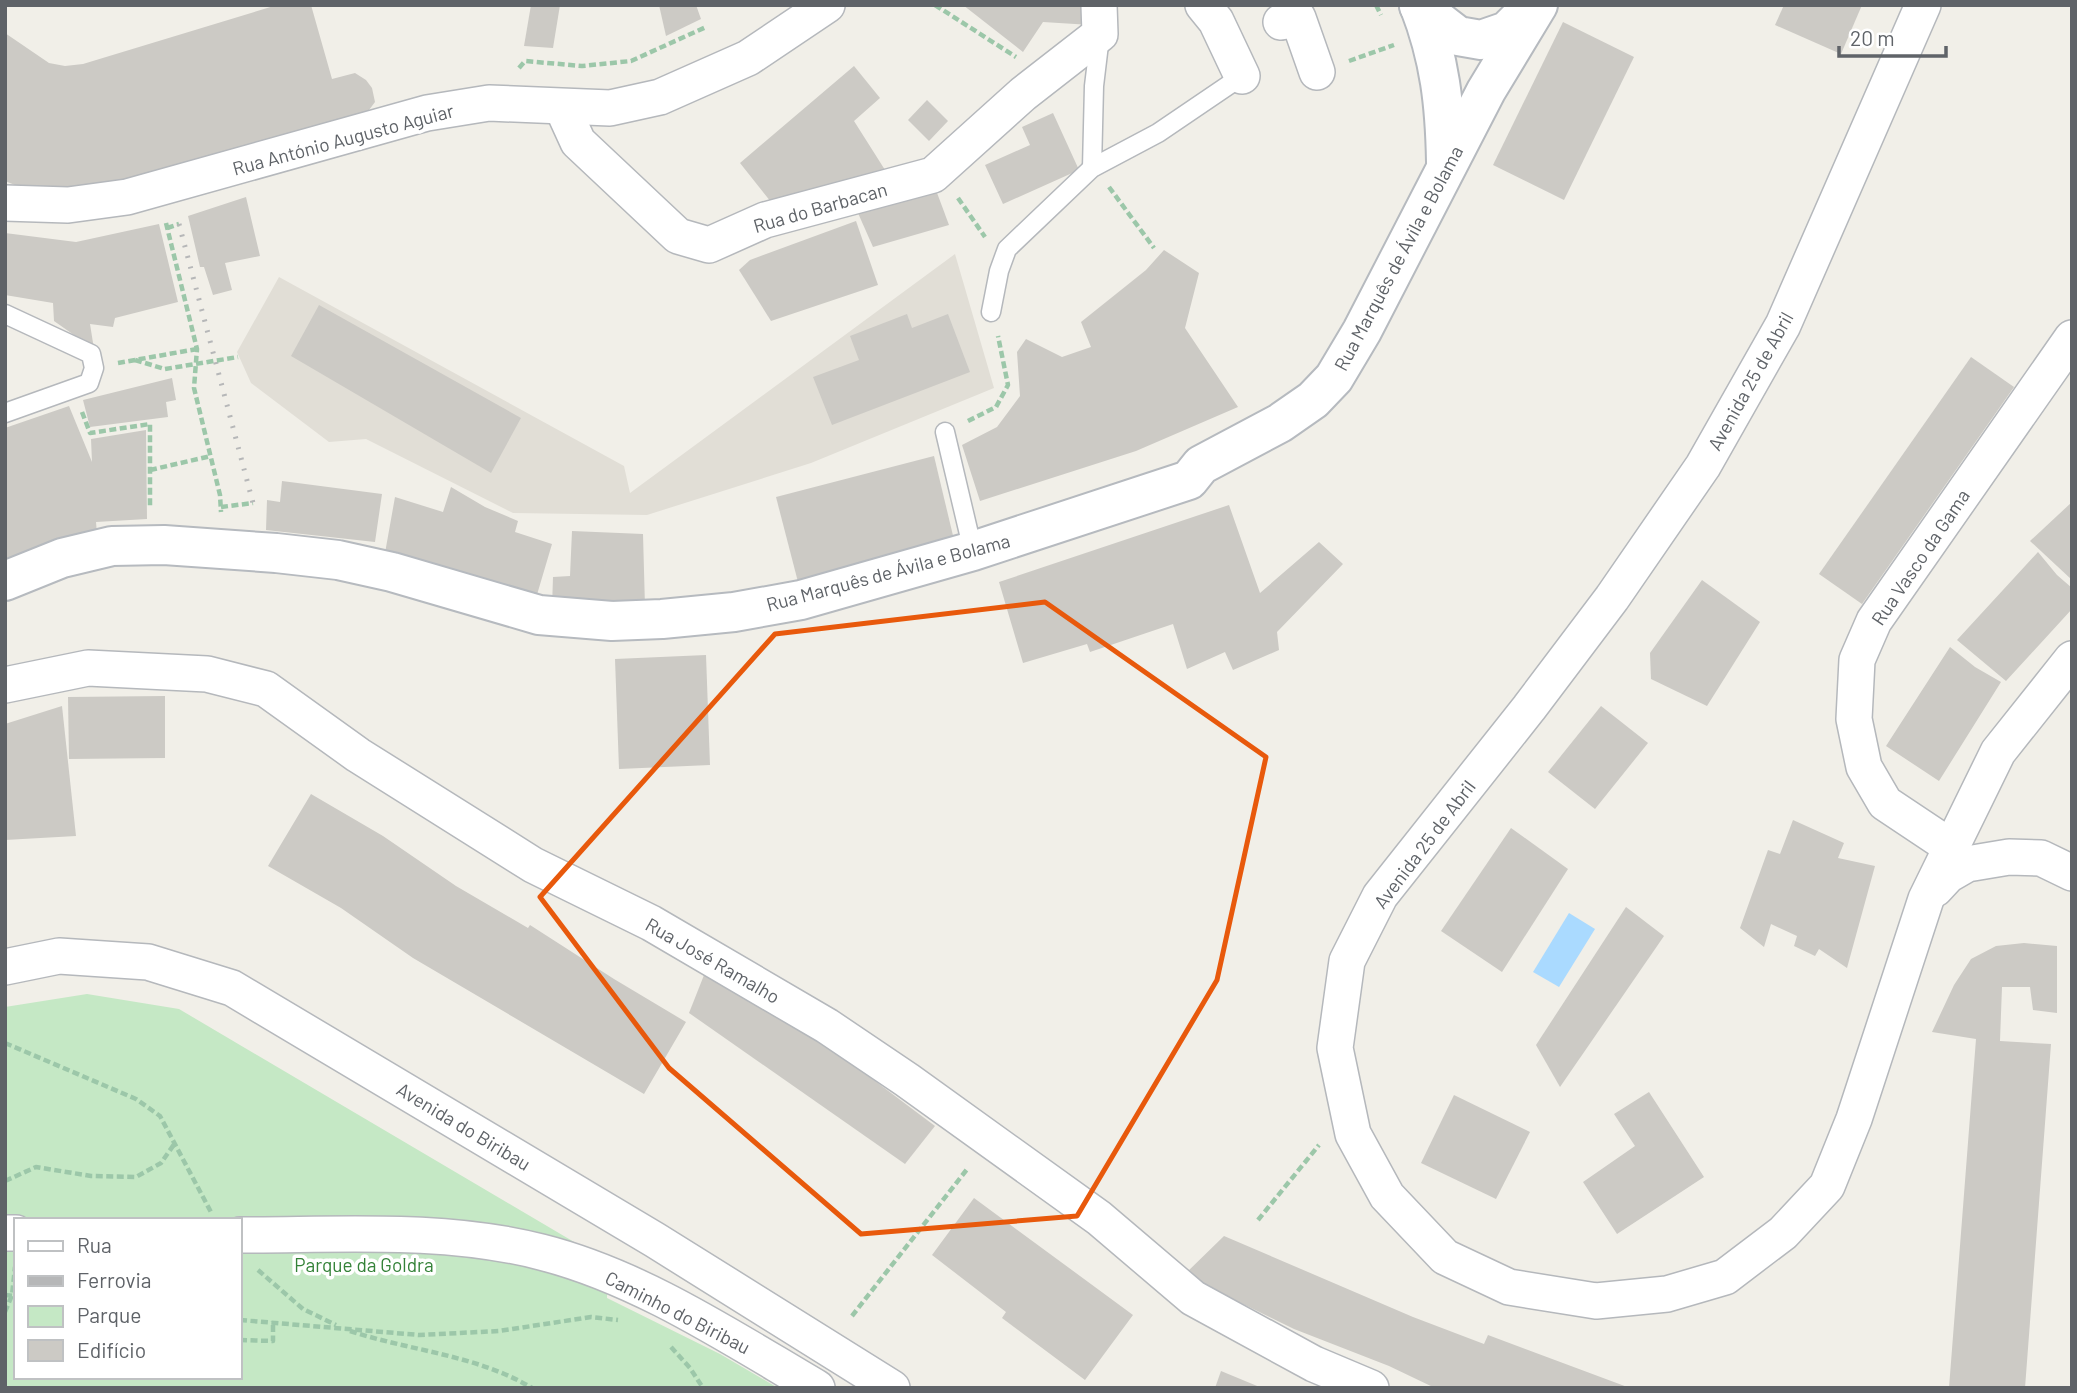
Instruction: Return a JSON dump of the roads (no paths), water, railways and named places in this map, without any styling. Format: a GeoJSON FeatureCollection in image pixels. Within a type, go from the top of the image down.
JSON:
{"type":"FeatureCollection","features":[{"type":"Feature","properties":{"kind":"main road"},"geometry":{"type":"LineString","coordinates":[[1419,6],[1458,36],[1507,31],[1532,5]]}},
{"type":"Feature","properties":{"kind":"main road","name":"Rua Marquês de Ávila e Bolama"},"geometry":{"type":"LineString","coordinates":[[5,581],[62,558],[112,546],[164,545],[338,560],[393,572],[539,615],[612,621],[734,612],[788,603],[973,551],[1189,480],[1201,465],[1280,423],[1312,400],[1334,378],[1362,331],[1486,91],[1538,5]]}},
{"type":"Feature","properties":{"kind":"main road"},"geometry":{"type":"LineString","coordinates":[[1419,6],[1433,44],[1441,78],[1445,110],[1446,168]]}},
{"type":"Feature","properties":{"kind":"main road"},"geometry":{"type":"LineString","coordinates":[[1477,33],[1486,91]]}},
{"type":"Feature","properties":{"kind":"street","name":"Rua António Augusto Aguiar"},"geometry":{"type":"LineString","coordinates":[[5,203],[68,205],[127,197],[426,113],[489,103],[610,108],[660,97],[748,58],[827,5]]}},
{"type":"Feature","properties":{"kind":"street"},"geometry":{"type":"LineString","coordinates":[[1203,5],[1216,21],[1242,76]]}},
{"type":"Feature","properties":{"kind":"street","name":"Avenida 25 de Abril"},"geometry":{"type":"LineString","coordinates":[[1923,5],[1783,325],[1703,466],[1612,598],[1529,709],[1380,897],[1348,961],[1335,1048],[1353,1134],[1387,1196],[1445,1257],[1509,1287],[1596,1301],[1667,1294],[1725,1277],[1783,1233],[1828,1186],[1863,1094],[1926,899],[1998,752],[2072,659]]}},
{"type":"Feature","properties":{"kind":"street"},"geometry":{"type":"LineString","coordinates":[[1281,22],[1297,18],[1317,72]]}},
{"type":"Feature","properties":{"kind":"street","name":"Rua do Barbacan"},"geometry":{"type":"LineString","coordinates":[[562,107],[578,142],[678,236],[709,245],[765,220],[933,176],[1046,76],[1100,20]]}},
{"type":"Feature","properties":{"kind":"street","name":"Rua Vasco da Gama"},"geometry":{"type":"LineString","coordinates":[[1951,847],[1885,803],[1864,767],[1854,719],[1857,660],[1874,621],[2072,338]]}},
{"type":"Feature","properties":{"kind":"street","name":"Rua José Ramalho"},"geometry":{"type":"LineString","coordinates":[[5,685],[88,668],[207,674],[266,689],[358,755],[533,865],[651,923],[838,1034],[1099,1218],[1193,1298],[1314,1364],[1371,1388]]}},
{"type":"Feature","properties":{"kind":"street"},"geometry":{"type":"LineString","coordinates":[[1926,899],[1948,875],[1967,864],[2009,857],[2041,859],[2072,873]]}},
{"type":"Feature","properties":{"kind":"street","name":"Avenida do Biribau"},"geometry":{"type":"LineString","coordinates":[[5,967],[59,956],[148,962],[232,988],[655,1240],[892,1388]]}},
{"type":"Feature","properties":{"kind":"street","name":"Caminho do Biribau"},"geometry":{"type":"LineString","coordinates":[[246,1250],[449,1236],[541,1252],[619,1279],[709,1325],[817,1388]]}},
{"type":"Feature","properties":{"kind":"lane"},"geometry":{"type":"LineString","coordinates":[[1092,168],[1094,86],[1100,20]]}},
{"type":"Feature","properties":{"kind":"lane"},"geometry":{"type":"LineString","coordinates":[[991,312],[999,271],[1007,249],[1092,168],[1158,133],[1242,76]]}},
{"type":"Feature","properties":{"kind":"lane"},"geometry":{"type":"LineString","coordinates":[[5,314],[91,354],[94,368],[89,383],[5,413]]}},
{"type":"Feature","properties":{"kind":"lane"},"geometry":{"type":"LineString","coordinates":[[945,432],[973,551]]}},
{"type":"Feature","properties":{"kind":"water"},"geometry":{"type":"Polygon","coordinates":[[[1569,913],[1595,929],[1559,987],[1533,972],[1569,913]]]}},
{"type":"Feature","properties":{"kind":"railway"},"geometry":{"type":"LineString","coordinates":[[179,224],[253,503]]}},
{"type":"Feature","properties":{"kind":"park label","name":"Parque da Goldra"},"geometry":{"type":"Point","coordinates":[364,1264]}}]}
